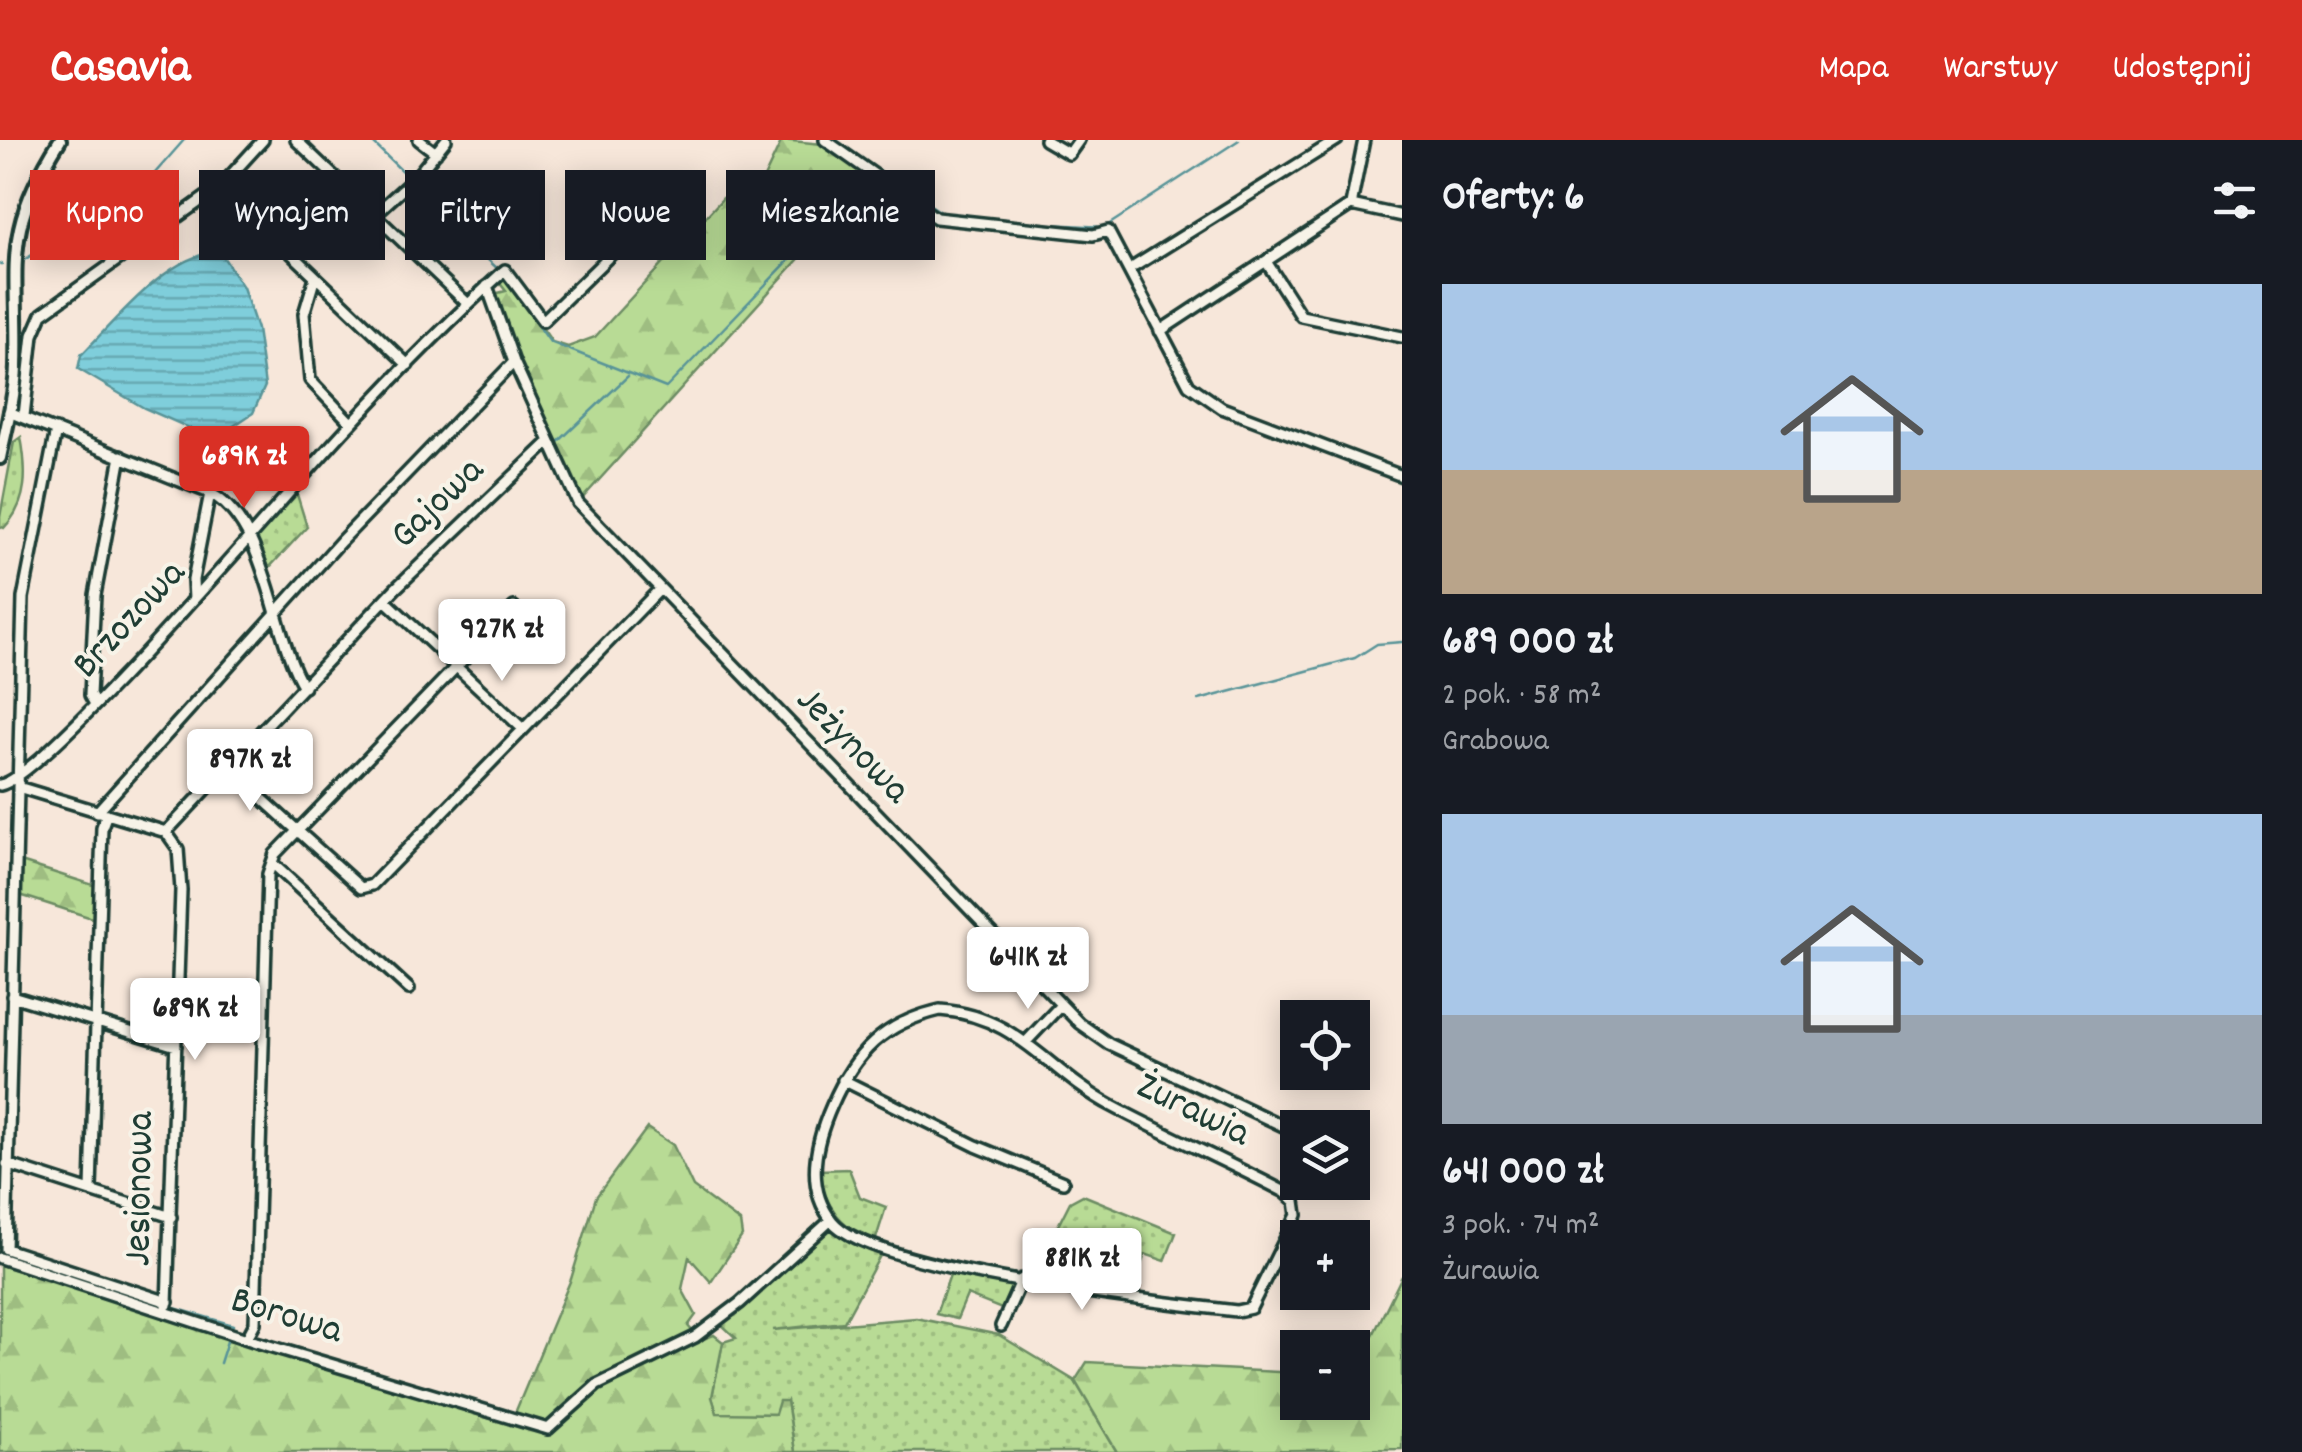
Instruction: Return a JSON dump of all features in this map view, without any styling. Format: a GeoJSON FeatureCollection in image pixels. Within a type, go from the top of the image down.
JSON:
{"type":"FeatureCollection","features":[{"type":"Feature","properties":{"kind":"street"},"geometry":{"type":"LineString","coordinates":[[0,458],[16,373],[13,257],[18,219],[33,184],[60,140]]}},
{"type":"Feature","properties":{"kind":"street"},"geometry":{"type":"LineString","coordinates":[[236,170],[263,140]]}},
{"type":"Feature","properties":{"kind":"street"},"geometry":{"type":"LineString","coordinates":[[296,140],[327,170]]}},
{"type":"Feature","properties":{"kind":"street"},"geometry":{"type":"LineString","coordinates":[[419,140],[436,153]]}},
{"type":"Feature","properties":{"kind":"street"},"geometry":{"type":"LineString","coordinates":[[385,204],[446,140]]}},
{"type":"Feature","properties":{"kind":"street"},"geometry":{"type":"LineString","coordinates":[[825,140],[895,192],[948,222],[1094,235],[1108,231],[1189,385],[1202,397],[1402,476]]}},
{"type":"Feature","properties":{"kind":"street"},"geometry":{"type":"LineString","coordinates":[[1045,140],[1069,154],[1079,140]]}},
{"type":"Feature","properties":{"kind":"street"},"geometry":{"type":"LineString","coordinates":[[1134,266],[1336,140]]}},
{"type":"Feature","properties":{"kind":"street"},"geometry":{"type":"LineString","coordinates":[[1160,331],[1350,205],[1364,140]]}},
{"type":"Feature","properties":{"kind":"street"},"geometry":{"type":"LineString","coordinates":[[24,416],[33,335],[42,314],[199,202]]}},
{"type":"Feature","properties":{"kind":"street"},"geometry":{"type":"LineString","coordinates":[[1350,205],[1402,216]]}},
{"type":"Feature","properties":{"kind":"street"},"geometry":{"type":"LineString","coordinates":[[385,225],[468,304]]}},
{"type":"Feature","properties":{"kind":"street"},"geometry":{"type":"LineString","coordinates":[[298,260],[408,366]]}},
{"type":"Feature","properties":{"kind":"street","name":"Brzozowa"},"geometry":{"type":"LineString","coordinates":[[0,786],[18,783],[194,599],[351,423],[505,270],[543,320],[604,260]]}},
{"type":"Feature","properties":{"kind":"street"},"geometry":{"type":"LineString","coordinates":[[1267,263],[1301,316],[1402,338]]}},
{"type":"Feature","properties":{"kind":"street"},"geometry":{"type":"LineString","coordinates":[[315,276],[304,314],[310,380],[351,423]]}},
{"type":"Feature","properties":{"kind":"street","name":"Jeżynowa"},"geometry":{"type":"LineString","coordinates":[[487,286],[514,362],[578,503],[658,591],[1060,1006],[1110,1044],[1280,1124]]}},
{"type":"Feature","properties":{"kind":"street"},"geometry":{"type":"LineString","coordinates":[[91,1190],[101,814],[275,613],[514,362]]}},
{"type":"Feature","properties":{"kind":"street"},"geometry":{"type":"LineString","coordinates":[[9,412],[210,493],[226,504],[247,536],[304,687]]}},
{"type":"Feature","properties":{"kind":"street"},"geometry":{"type":"LineString","coordinates":[[3,1253],[23,598],[56,430]]}},
{"type":"Feature","properties":{"kind":"street","name":"Gajowa"},"geometry":{"type":"LineString","coordinates":[[166,832],[387,602],[395,589],[549,442]]}},
{"type":"Feature","properties":{"kind":"street"},"geometry":{"type":"LineString","coordinates":[[94,704],[90,695],[95,595],[121,456]]}},
{"type":"Feature","properties":{"kind":"street"},"geometry":{"type":"LineString","coordinates":[[194,599],[193,580],[210,493]]}},
{"type":"Feature","properties":{"kind":"street"},"geometry":{"type":"LineString","coordinates":[[228,768],[361,888],[366,886],[658,591]]}},
{"type":"Feature","properties":{"kind":"street"},"geometry":{"type":"LineString","coordinates":[[387,602],[523,729]]}},
{"type":"Feature","properties":{"kind":"street"},"geometry":{"type":"LineString","coordinates":[[247,1338],[255,1322],[272,864],[298,830],[514,606]]}},
{"type":"Feature","properties":{"kind":"street"},"geometry":{"type":"LineString","coordinates":[[18,783],[101,814],[166,832]]}},
{"type":"Feature","properties":{"kind":"street","name":"Jesionowa"},"geometry":{"type":"LineString","coordinates":[[166,832],[178,849],[180,869],[167,1307]]}},
{"type":"Feature","properties":{"kind":"street"},"geometry":{"type":"LineString","coordinates":[[272,864],[409,989]]}},
{"type":"Feature","properties":{"kind":"street"},"geometry":{"type":"LineString","coordinates":[[12,996],[176,1046]]}},
{"type":"Feature","properties":{"kind":"street"},"geometry":{"type":"LineString","coordinates":[[1025,1043],[1060,1006]]}},
{"type":"Feature","properties":{"kind":"street","name":"Żurawia"},"geometry":{"type":"LineString","coordinates":[[940,1010],[987,1017],[1025,1043],[1051,1067],[1111,1106],[1286,1192],[1295,1201],[1297,1215],[1251,1308],[1237,1311],[1104,1296],[1022,1279],[877,1247],[831,1220],[818,1188],[816,1147],[843,1080],[878,1035],[910,1018],[940,1010]]}},
{"type":"Feature","properties":{"kind":"street"},"geometry":{"type":"LineString","coordinates":[[843,1080],[976,1146],[1063,1182]]}},
{"type":"Feature","properties":{"kind":"street"},"geometry":{"type":"LineString","coordinates":[[7,1164],[171,1216]]}},
{"type":"Feature","properties":{"kind":"street","name":"Borowa"},"geometry":{"type":"LineString","coordinates":[[3,1253],[247,1338],[548,1429],[597,1385],[696,1337],[831,1220]]}},
{"type":"Feature","properties":{"kind":"street"},"geometry":{"type":"LineString","coordinates":[[1001,1326],[1022,1279]]}},
{"type":"Feature","properties":{"kind":"green space"},"geometry":{"type":"Polygon","coordinates":[[[782,140],[822,144],[858,170],[768,170],[782,140]]]}},
{"type":"Feature","properties":{"kind":"green space"},"geometry":{"type":"Polygon","coordinates":[[[724,197],[726,260],[798,260],[580,501],[516,359],[494,294],[506,291],[498,281],[505,274],[552,342],[568,347],[595,337],[666,260],[706,260],[706,217],[724,197]]]}},
{"type":"Feature","properties":{"kind":"green space"},"geometry":{"type":"Polygon","coordinates":[[[21,437],[22,496],[4,528],[0,526],[0,517],[14,442],[21,437]]]}},
{"type":"Feature","properties":{"kind":"green space"},"geometry":{"type":"Polygon","coordinates":[[[296,491],[307,527],[266,571],[254,536],[296,491]]]}},
{"type":"Feature","properties":{"kind":"green space"},"geometry":{"type":"Polygon","coordinates":[[[21,862],[96,886],[95,919],[20,895],[21,862]]]}},
{"type":"Feature","properties":{"kind":"green space"},"geometry":{"type":"Polygon","coordinates":[[[647,1128],[673,1145],[693,1187],[740,1222],[742,1236],[711,1282],[689,1257],[682,1289],[696,1315],[688,1326],[694,1333],[689,1344],[714,1335],[723,1342],[712,1397],[717,1413],[775,1414],[779,1401],[787,1401],[795,1452],[0,1452],[0,1265],[510,1425],[571,1279],[596,1197],[647,1128]]]}},
{"type":"Feature","properties":{"kind":"green space"},"geometry":{"type":"Polygon","coordinates":[[[849,1169],[860,1197],[886,1207],[874,1245],[836,1214],[821,1184],[819,1170],[849,1169]]]}},
{"type":"Feature","properties":{"kind":"green space"},"geometry":{"type":"Polygon","coordinates":[[[1083,1195],[1176,1233],[1165,1261],[1145,1254],[1130,1295],[1037,1280],[1034,1273],[1070,1202],[1083,1195]]]}},
{"type":"Feature","properties":{"kind":"green space"},"geometry":{"type":"Polygon","coordinates":[[[835,1229],[882,1252],[844,1322],[773,1330],[916,1318],[999,1335],[1075,1381],[1117,1452],[795,1452],[787,1401],[776,1414],[717,1414],[712,1397],[723,1342],[736,1338],[720,1323],[826,1231],[835,1229]]]}},
{"type":"Feature","properties":{"kind":"green space"},"geometry":{"type":"Polygon","coordinates":[[[952,1269],[1014,1281],[1016,1286],[1004,1310],[967,1295],[957,1319],[936,1314],[952,1269]]]}},
{"type":"Feature","properties":{"kind":"green space"},"geometry":{"type":"Polygon","coordinates":[[[1402,1276],[1402,1449],[1117,1452],[1075,1381],[1087,1362],[1280,1372],[1280,1420],[1370,1420],[1370,1341],[1402,1276]]]}},
{"type":"Feature","properties":{"kind":"water"},"geometry":{"type":"Polygon","coordinates":[[[197,256],[199,260],[225,260],[243,287],[257,329],[265,386],[253,413],[214,439],[144,408],[78,369],[81,355],[142,292],[197,256]]]}},
{"type":"Feature","properties":{"kind":"waterway"},"geometry":{"type":"LineString","coordinates":[[21,262],[148,181],[184,140]]}},
{"type":"Feature","properties":{"kind":"waterway"},"geometry":{"type":"LineString","coordinates":[[370,140],[405,174]]}},
{"type":"Feature","properties":{"kind":"waterway"},"geometry":{"type":"LineString","coordinates":[[1011,222],[1105,227],[1239,140]]}},
{"type":"Feature","properties":{"kind":"waterway"},"geometry":{"type":"LineString","coordinates":[[876,169],[944,214]]}},
{"type":"Feature","properties":{"kind":"waterway"},"geometry":{"type":"LineString","coordinates":[[488,260],[499,270]]}},
{"type":"Feature","properties":{"kind":"waterway"},"geometry":{"type":"LineString","coordinates":[[505,279],[550,342],[666,388],[789,260]]}},
{"type":"Feature","properties":{"kind":"waterway"},"geometry":{"type":"LineString","coordinates":[[556,444],[628,376]]}},
{"type":"Feature","properties":{"kind":"waterway"},"geometry":{"type":"LineString","coordinates":[[415,576],[547,452]]}},
{"type":"Feature","properties":{"kind":"waterway"},"geometry":{"type":"LineString","coordinates":[[1199,700],[1355,658],[1377,644],[1402,642]]}},
{"type":"Feature","properties":{"kind":"waterway"},"geometry":{"type":"LineString","coordinates":[[0,1252],[60,1271]]}},
{"type":"Feature","properties":{"kind":"waterway"},"geometry":{"type":"LineString","coordinates":[[171,1307],[233,1325],[231,1328]]}},
{"type":"Feature","properties":{"kind":"waterway"},"geometry":{"type":"LineString","coordinates":[[220,1363],[229,1335]]}}]}
